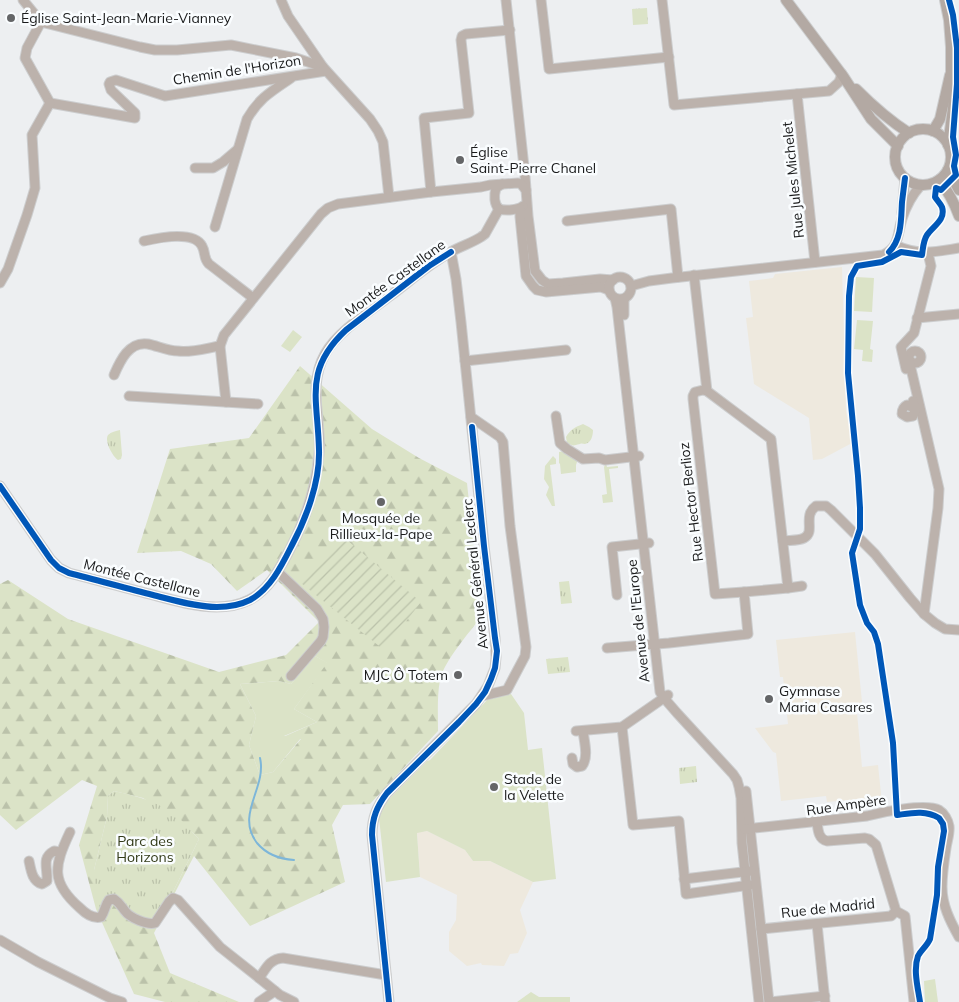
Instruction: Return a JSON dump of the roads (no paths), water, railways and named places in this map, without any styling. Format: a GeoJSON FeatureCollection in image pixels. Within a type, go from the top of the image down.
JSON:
{"type":"FeatureCollection","features":[{"type":"Feature","properties":{"kind":"main road"},"geometry":{"type":"LineString","coordinates":[[786,0],[842,75],[871,119],[898,146]]}},
{"type":"Feature","properties":{"kind":"main road"},"geometry":{"type":"LineString","coordinates":[[933,131],[940,119],[955,48],[944,0]]}},
{"type":"Feature","properties":{"kind":"main road"},"geometry":{"type":"LineString","coordinates":[[948,145],[956,116],[951,71]]}},
{"type":"Feature","properties":{"kind":"main road"},"geometry":{"type":"LineString","coordinates":[[842,75],[880,111],[909,133]]}},
{"type":"Feature","properties":{"kind":"main road"},"geometry":{"type":"LineString","coordinates":[[921,129],[933,131],[939,134],[948,145],[951,153],[951,162],[948,170],[939,180],[930,184],[912,183],[899,171],[896,163],[898,146],[909,133],[921,129]]}},
{"type":"Feature","properties":{"kind":"main road"},"geometry":{"type":"LineString","coordinates":[[948,170],[959,190]]}},
{"type":"Feature","properties":{"kind":"main road"},"geometry":{"type":"LineString","coordinates":[[939,180],[947,190],[959,216]]}},
{"type":"Feature","properties":{"kind":"street"},"geometry":{"type":"LineString","coordinates":[[281,0],[288,16],[324,69],[370,119],[381,137],[386,163],[389,197]]}},
{"type":"Feature","properties":{"kind":"street"},"geometry":{"type":"LineString","coordinates":[[500,0],[507,30],[525,176],[526,190],[520,217],[526,276],[537,290],[546,292],[600,287],[609,290]]}},
{"type":"Feature","properties":{"kind":"street"},"geometry":{"type":"LineString","coordinates":[[506,0],[520,175],[518,183]]}},
{"type":"Feature","properties":{"kind":"street"},"geometry":{"type":"LineString","coordinates":[[541,0],[549,69],[669,57]]}},
{"type":"Feature","properties":{"kind":"street"},"geometry":{"type":"LineString","coordinates":[[662,0],[674,105],[828,91],[839,82],[842,75]]}},
{"type":"Feature","properties":{"kind":"street"},"geometry":{"type":"LineString","coordinates":[[25,1],[41,22],[155,50],[231,45],[296,58],[324,69]]}},
{"type":"Feature","properties":{"kind":"street"},"geometry":{"type":"LineString","coordinates":[[0,283],[8,269],[35,188],[32,135],[50,103],[25,58],[27,48],[41,22]]}},
{"type":"Feature","properties":{"kind":"street"},"geometry":{"type":"LineString","coordinates":[[431,192],[424,118],[469,113],[462,36],[507,30]]}},
{"type":"Feature","properties":{"kind":"street","name":"Chemin de l'Horizon"},"geometry":{"type":"LineString","coordinates":[[50,103],[134,118],[135,112],[111,90],[110,82],[116,80],[165,96],[324,69]]}},
{"type":"Feature","properties":{"kind":"street"},"geometry":{"type":"LineString","coordinates":[[215,227],[247,119],[264,97],[295,75]]}},
{"type":"Feature","properties":{"kind":"street","name":"Rue Jules Michelet"},"geometry":{"type":"LineString","coordinates":[[797,94],[816,262]]}},
{"type":"Feature","properties":{"kind":"street"},"geometry":{"type":"LineString","coordinates":[[195,168],[213,168],[237,150]]}},
{"type":"Feature","properties":{"kind":"street"},"geometry":{"type":"LineString","coordinates":[[902,219],[905,178]]}},
{"type":"Feature","properties":{"kind":"street"},"geometry":{"type":"LineString","coordinates":[[226,402],[221,341],[227,330],[321,214],[328,208],[338,204],[490,185],[518,183],[526,190]]}},
{"type":"Feature","properties":{"kind":"street"},"geometry":{"type":"LineString","coordinates":[[502,184],[496,188],[494,194],[496,206],[503,210],[523,205]]}},
{"type":"Feature","properties":{"kind":"street"},"geometry":{"type":"LineString","coordinates":[[631,286],[649,281],[694,275],[883,255],[889,252],[895,245],[902,219],[911,197],[921,185]]}},
{"type":"Feature","properties":{"kind":"street"},"geometry":{"type":"LineString","coordinates":[[482,187],[494,194]]}},
{"type":"Feature","properties":{"kind":"street"},"geometry":{"type":"LineString","coordinates":[[523,205],[534,270],[542,280],[548,284],[553,284],[600,278],[612,280],[623,277],[628,279],[631,286],[628,296],[620,298],[611,295],[609,286],[612,280]]}},
{"type":"Feature","properties":{"kind":"street","name":"Montée Castellane"},"geometry":{"type":"LineString","coordinates":[[0,486],[51,560],[59,568],[69,573],[182,602],[215,607],[237,605],[250,600],[267,587],[278,572],[299,532],[309,505],[316,477],[319,453],[316,384],[325,354],[346,330],[429,266],[485,234],[500,209]]}},
{"type":"Feature","properties":{"kind":"street"},"geometry":{"type":"LineString","coordinates":[[567,221],[671,209],[678,277]]}},
{"type":"Feature","properties":{"kind":"street"},"geometry":{"type":"LineString","coordinates":[[144,241],[170,236],[196,239],[203,247],[205,259],[209,264],[253,298]]}},
{"type":"Feature","properties":{"kind":"street"},"geometry":{"type":"LineString","coordinates":[[895,245],[912,252],[959,248]]}},
{"type":"Feature","properties":{"kind":"street","name":"Avenue Général Leclerc"},"geometry":{"type":"LineString","coordinates":[[389,1002],[372,835],[374,815],[380,801],[387,793],[476,704],[491,679],[496,657],[456,279],[451,252]]}},
{"type":"Feature","properties":{"kind":"street"},"geometry":{"type":"LineString","coordinates":[[915,410],[901,347],[914,333],[931,266],[928,252]]}},
{"type":"Feature","properties":{"kind":"street"},"geometry":{"type":"LineString","coordinates":[[694,275],[707,391],[771,439],[788,588]]}},
{"type":"Feature","properties":{"kind":"street","name":"Avenue de l'Europe"},"geometry":{"type":"LineString","coordinates":[[620,298],[618,307],[666,697],[727,766],[737,780],[741,798],[740,810],[746,829],[742,843],[761,929],[770,1002]]}},
{"type":"Feature","properties":{"kind":"street"},"geometry":{"type":"LineString","coordinates":[[917,318],[959,314]]}},
{"type":"Feature","properties":{"kind":"street"},"geometry":{"type":"LineString","coordinates":[[114,375],[122,359],[136,344],[147,344],[180,352],[220,346]]}},
{"type":"Feature","properties":{"kind":"street"},"geometry":{"type":"LineString","coordinates":[[465,361],[566,350]]}},
{"type":"Feature","properties":{"kind":"street"},"geometry":{"type":"LineString","coordinates":[[909,360],[939,489],[924,614]]}},
{"type":"Feature","properties":{"kind":"street","name":"Rue Hector Berlioz"},"geometry":{"type":"LineString","coordinates":[[707,391],[695,392],[693,399],[715,594],[744,592]]}},
{"type":"Feature","properties":{"kind":"street"},"geometry":{"type":"LineString","coordinates":[[129,396],[258,404]]}},
{"type":"Feature","properties":{"kind":"street"},"geometry":{"type":"LineString","coordinates":[[556,416],[560,443],[583,459],[599,458],[605,460],[637,456]]}},
{"type":"Feature","properties":{"kind":"street"},"geometry":{"type":"LineString","coordinates":[[471,417],[500,437],[503,442],[510,526],[526,647],[525,656],[509,688],[482,696]]}},
{"type":"Feature","properties":{"kind":"street"},"geometry":{"type":"LineString","coordinates":[[783,541],[803,539],[809,532],[810,510],[816,506],[826,506],[875,554],[924,614],[945,628],[959,630]]}},
{"type":"Feature","properties":{"kind":"street"},"geometry":{"type":"LineString","coordinates":[[617,595],[612,547],[647,543]]}},
{"type":"Feature","properties":{"kind":"street"},"geometry":{"type":"LineString","coordinates":[[278,572],[317,609],[323,620],[321,641],[291,676]]}},
{"type":"Feature","properties":{"kind":"street"},"geometry":{"type":"LineString","coordinates":[[607,648],[748,634],[744,592],[802,586]]}},
{"type":"Feature","properties":{"kind":"street"},"geometry":{"type":"LineString","coordinates":[[491,679],[503,691]]}},
{"type":"Feature","properties":{"kind":"street"},"geometry":{"type":"LineString","coordinates":[[572,758],[573,764],[577,766],[582,766],[585,762],[586,757],[579,731],[622,727],[666,697]]}},
{"type":"Feature","properties":{"kind":"street"},"geometry":{"type":"LineString","coordinates":[[622,727],[633,825],[679,821],[686,894],[751,884]]}},
{"type":"Feature","properties":{"kind":"street","name":"Rue Ampère"},"geometry":{"type":"LineString","coordinates":[[746,829],[867,816],[883,812],[920,808],[939,810],[948,820],[949,826],[942,887],[947,914],[959,937]]}},
{"type":"Feature","properties":{"kind":"street"},"geometry":{"type":"LineString","coordinates":[[817,822],[820,836],[827,842],[865,838],[870,839],[876,845],[896,911],[905,916],[914,1002]]}},
{"type":"Feature","properties":{"kind":"street"},"geometry":{"type":"LineString","coordinates":[[70,832],[60,852],[57,872],[59,881],[70,899],[84,911],[93,917],[101,917],[106,904],[109,900],[114,899],[120,903],[127,914],[149,924],[155,923],[169,902],[174,898],[178,900],[220,947],[274,991],[294,1002]]}},
{"type":"Feature","properties":{"kind":"street"},"geometry":{"type":"LineString","coordinates":[[28,861],[34,878],[39,884],[42,884],[47,880],[46,862],[49,855],[54,851],[60,852]]}},
{"type":"Feature","properties":{"kind":"street"},"geometry":{"type":"LineString","coordinates":[[684,878],[749,871]]}},
{"type":"Feature","properties":{"kind":"street","name":"Avenue de l'Europe"},"geometry":{"type":"LineString","coordinates":[[751,884],[759,1002]]}},
{"type":"Feature","properties":{"kind":"street","name":"Rue de Madrid"},"geometry":{"type":"LineString","coordinates":[[761,929],[891,916],[896,911]]}},
{"type":"Feature","properties":{"kind":"street"},"geometry":{"type":"LineString","coordinates":[[770,1002],[825,999],[817,924]]}},
{"type":"Feature","properties":{"kind":"street"},"geometry":{"type":"LineString","coordinates":[[0,940],[38,962],[110,998],[122,1002]]}},
{"type":"Feature","properties":{"kind":"street"},"geometry":{"type":"LineString","coordinates":[[259,978],[270,963],[278,958],[386,975]]}},
{"type":"Feature","properties":{"kind":"street"},"geometry":{"type":"LineString","coordinates":[[259,1002],[274,991]]}},
{"type":"Feature","properties":{"kind":"waterway"},"geometry":{"type":"LineString","coordinates":[[260,758],[259,780],[250,811],[249,822],[251,832],[257,843],[269,853],[283,859],[294,860]]}},
{"type":"Feature","properties":{"kind":"place","name":"Église Saint-Jean-Marie-Vianney"},"geometry":{"type":"Point","coordinates":[11,18]}},
{"type":"Feature","properties":{"kind":"place","name":"Église Saint-Pierre Chanel"},"geometry":{"type":"Point","coordinates":[460,160]}},
{"type":"Feature","properties":{"kind":"place","name":"Mosquée de Rillieux-la-Pape"},"geometry":{"type":"Point","coordinates":[381,502]}},
{"type":"Feature","properties":{"kind":"place","name":"MJC Ô Totem"},"geometry":{"type":"Point","coordinates":[458,675]}},
{"type":"Feature","properties":{"kind":"place","name":"Gymnase Maria Casares"},"geometry":{"type":"Point","coordinates":[769,699]}},
{"type":"Feature","properties":{"kind":"place","name":"Stade de la Velette"},"geometry":{"type":"Point","coordinates":[494,787]}},
{"type":"Feature","properties":{"kind":"park label","name":"Parc des Horizons"},"geometry":{"type":"Point","coordinates":[145,850]}}]}
